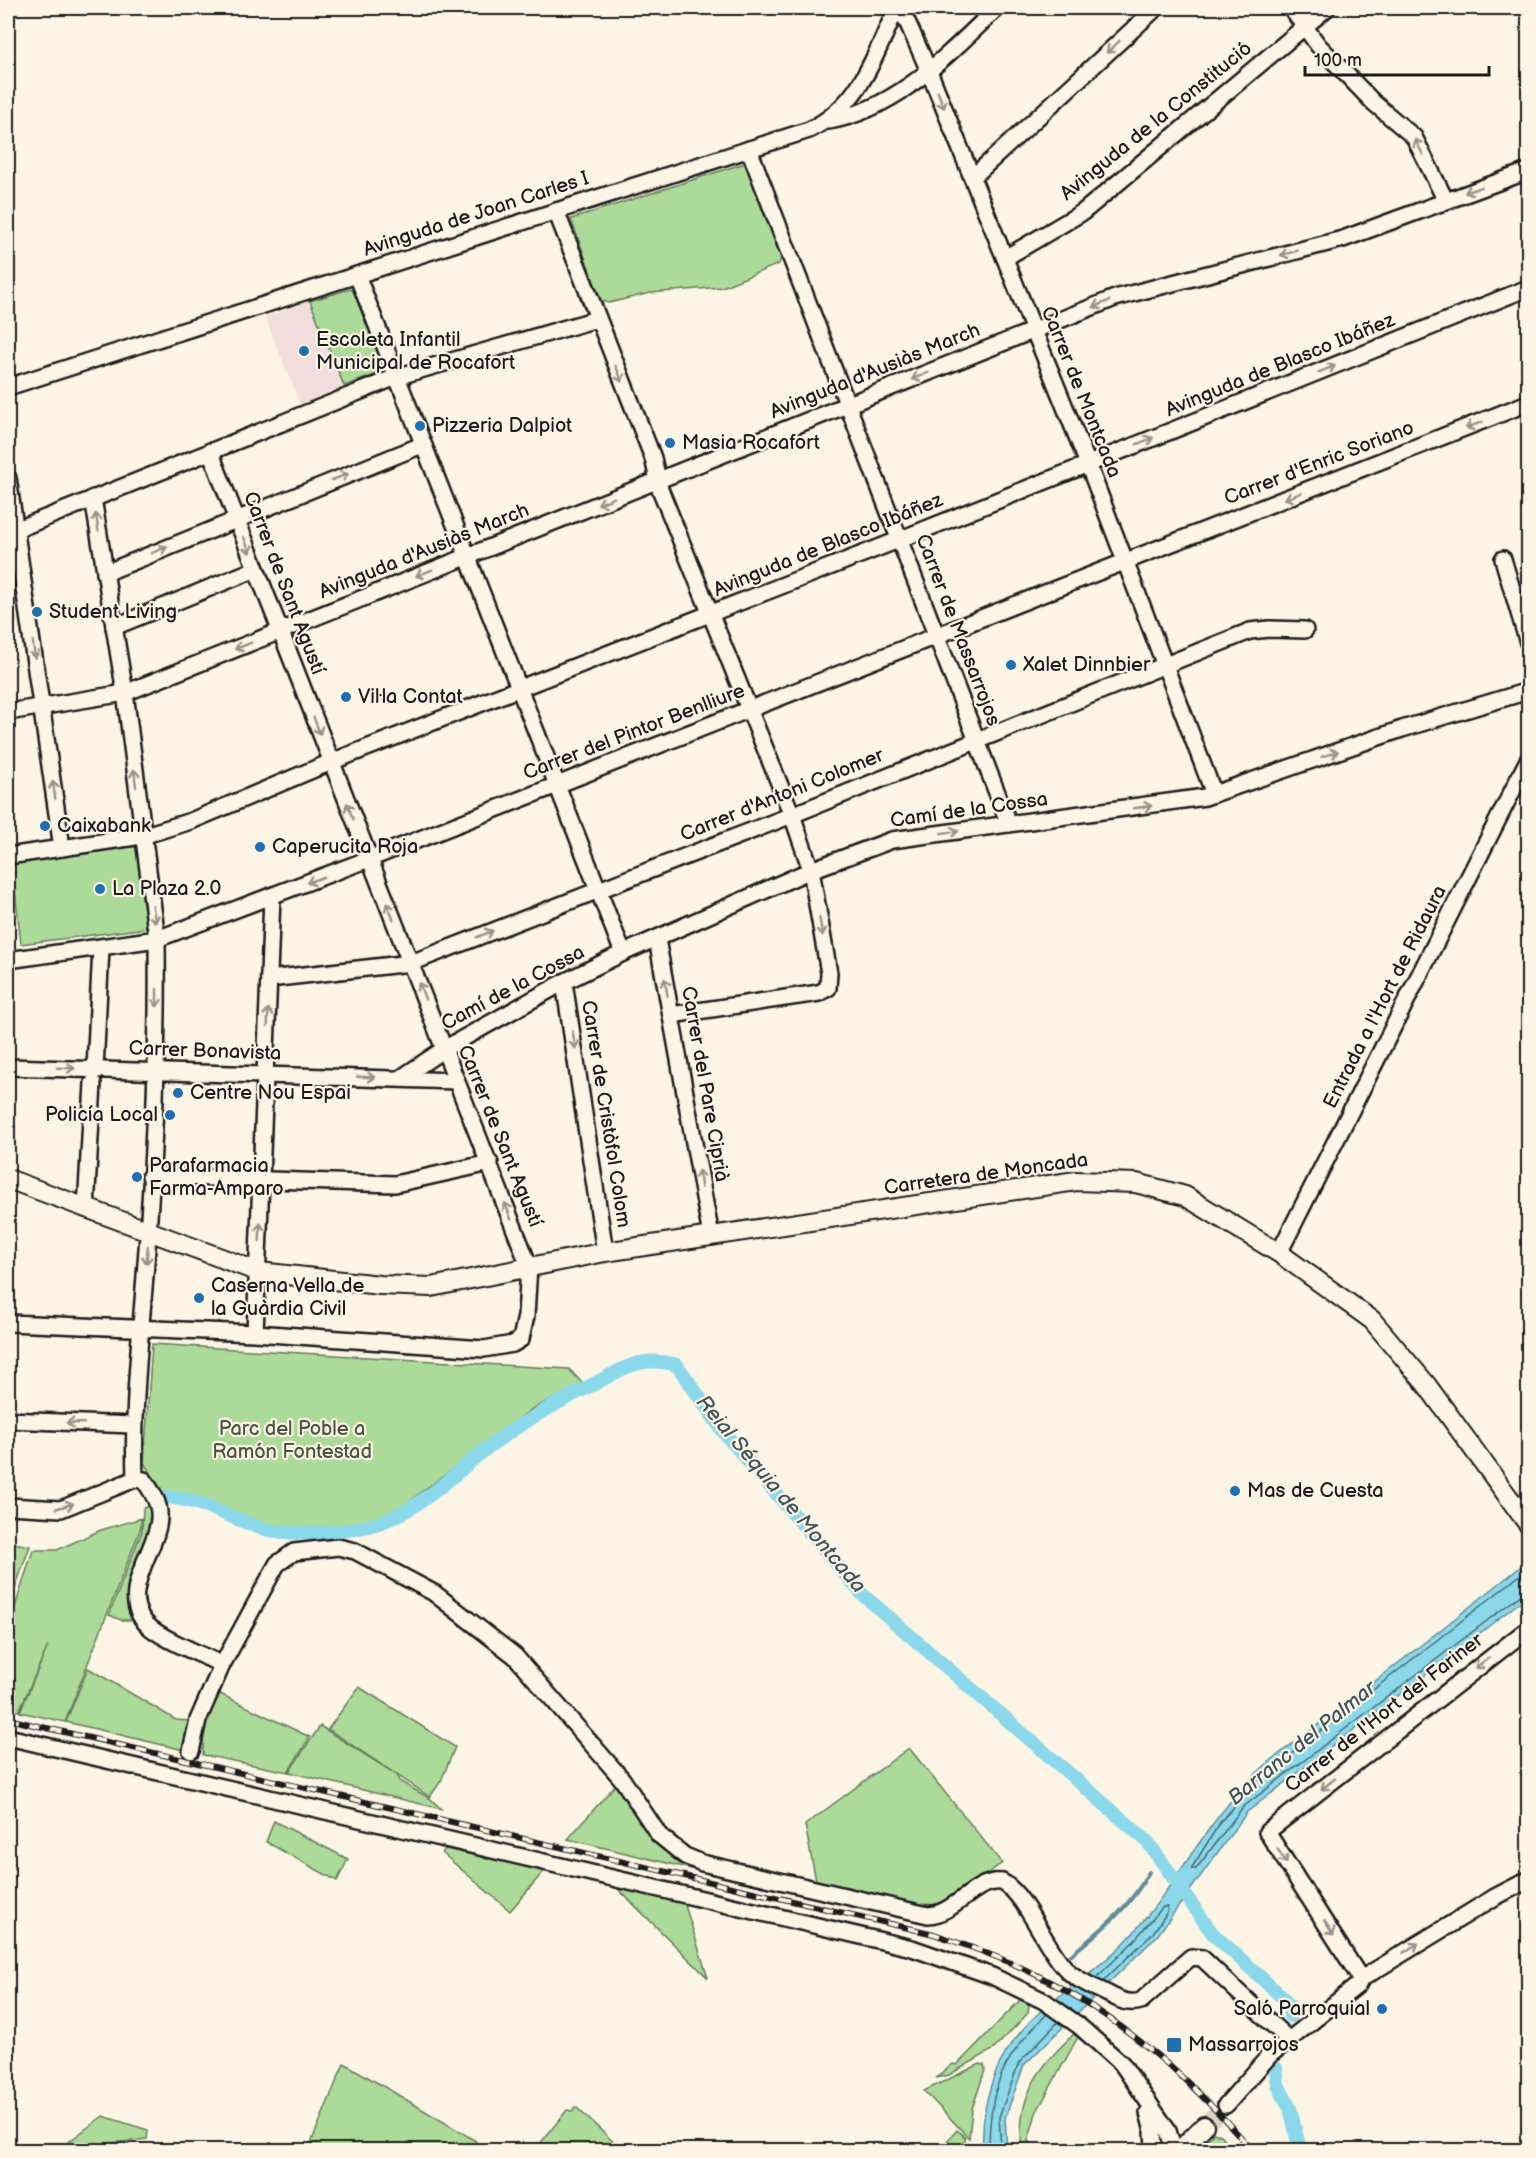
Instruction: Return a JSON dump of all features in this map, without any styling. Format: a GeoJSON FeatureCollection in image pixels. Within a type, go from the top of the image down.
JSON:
{"type":"FeatureCollection","features":[{"type":"Feature","properties":{"kind":"street","name":"Carrer de Montcada"},"geometry":{"type":"LineString","coordinates":[[899,8],[929,71],[1090,463],[1125,562],[1214,794]]}},
{"type":"Feature","properties":{"kind":"street","name":"Avinguda de Joan Carles I"},"geometry":{"type":"LineString","coordinates":[[8,387],[749,149],[826,122],[853,98],[899,8]]}},
{"type":"Feature","properties":{"kind":"street"},"geometry":{"type":"LineString","coordinates":[[826,122],[855,117],[876,107],[929,71],[997,8]]}},
{"type":"Feature","properties":{"kind":"street"},"geometry":{"type":"LineString","coordinates":[[972,177],[1156,8]]}},
{"type":"Feature","properties":{"kind":"street"},"geometry":{"type":"LineString","coordinates":[[1291,8],[1326,53],[1374,103],[1414,137],[1446,200]]}},
{"type":"Feature","properties":{"kind":"street","name":"Avinguda de la Constitució"},"geometry":{"type":"LineString","coordinates":[[1005,258],[1083,212],[1327,8]]}},
{"type":"Feature","properties":{"kind":"street","name":"Carrer de Massarrojos"},"geometry":{"type":"LineString","coordinates":[[749,149],[1009,824]]}},
{"type":"Feature","properties":{"kind":"street","name":"Avinguda d'Ausiàs March"},"geometry":{"type":"LineString","coordinates":[[8,712],[125,693],[1115,298],[1343,238],[1528,171]]}},
{"type":"Feature","properties":{"kind":"street"},"geometry":{"type":"LineString","coordinates":[[556,211],[660,480],[660,489],[792,815],[812,870],[830,973],[828,987],[819,993],[671,1015]]}},
{"type":"Feature","properties":{"kind":"street"},"geometry":{"type":"LineString","coordinates":[[357,274],[422,445],[558,783],[623,953]]}},
{"type":"Feature","properties":{"kind":"street","name":"Avinguda de Blasco Ibáñez"},"geometry":{"type":"LineString","coordinates":[[8,856],[142,836],[190,821],[331,762],[901,539],[1528,288]]}},
{"type":"Feature","properties":{"kind":"street"},"geometry":{"type":"LineString","coordinates":[[11,532],[396,377],[597,319]]}},
{"type":"Feature","properties":{"kind":"street","name":"Carrer d'Enric Soriano"},"geometry":{"type":"LineString","coordinates":[[1125,562],[1528,403]]}},
{"type":"Feature","properties":{"kind":"street"},"geometry":{"type":"LineString","coordinates":[[105,573],[236,518],[422,445]]}},
{"type":"Feature","properties":{"kind":"street","name":"Carrer de Sant Agustí"},"geometry":{"type":"LineString","coordinates":[[210,451],[529,1266]]}},
{"type":"Feature","properties":{"kind":"street"},"geometry":{"type":"LineString","coordinates":[[8,478],[11,532],[43,706],[62,848]]}},
{"type":"Feature","properties":{"kind":"street"},"geometry":{"type":"LineString","coordinates":[[93,498],[125,693],[157,939],[155,1071],[148,1232],[133,1425],[135,1479]]}},
{"type":"Feature","properties":{"kind":"street"},"geometry":{"type":"LineString","coordinates":[[1503,559],[1528,643]]}},
{"type":"Feature","properties":{"kind":"street","name":"Carrer del Pintor Benlliure"},"geometry":{"type":"LineString","coordinates":[[8,960],[157,939],[369,860],[558,783],[1125,562]]}},
{"type":"Feature","properties":{"kind":"street"},"geometry":{"type":"LineString","coordinates":[[114,627],[256,569]]}},
{"type":"Feature","properties":{"kind":"street","name":"Carrer d'Antoni Colomer"},"geometry":{"type":"LineString","coordinates":[[269,979],[411,963],[792,815],[1250,631],[1305,630]]}},
{"type":"Feature","properties":{"kind":"street","name":"Camí de la Cossa"},"geometry":{"type":"LineString","coordinates":[[444,1049],[564,982],[623,953],[812,870],[892,840],[1214,794],[1402,729],[1528,692]]}},
{"type":"Feature","properties":{"kind":"street","name":"Entrada a l'Hort de Ridaura"},"geometry":{"type":"LineString","coordinates":[[1279,1253],[1528,760]]}},
{"type":"Feature","properties":{"kind":"street"},"geometry":{"type":"LineString","coordinates":[[255,1333],[272,897]]}},
{"type":"Feature","properties":{"kind":"street","name":"Carrer del Pare Ciprià"},"geometry":{"type":"LineString","coordinates":[[657,939],[711,1236]]}},
{"type":"Feature","properties":{"kind":"street"},"geometry":{"type":"LineString","coordinates":[[87,1209],[101,948]]}},
{"type":"Feature","properties":{"kind":"street","name":"Carrer de Cristòfol Colom"},"geometry":{"type":"LineString","coordinates":[[564,982],[606,1252]]}},
{"type":"Feature","properties":{"kind":"street"},"geometry":{"type":"LineString","coordinates":[[401,1078],[444,1049]]}},
{"type":"Feature","properties":{"kind":"street","name":"Carrer Bonavista"},"geometry":{"type":"LineString","coordinates":[[8,1067],[94,1076],[155,1071],[457,1081]]}},
{"type":"Feature","properties":{"kind":"street"},"geometry":{"type":"LineString","coordinates":[[150,1176],[395,1184],[490,1163]]}},
{"type":"Feature","properties":{"kind":"street","name":"Carretera de Moncada"},"geometry":{"type":"LineString","coordinates":[[8,1179],[259,1272],[380,1285],[431,1287],[529,1266],[711,1236],[1088,1181],[1136,1183],[1185,1196],[1279,1253],[1372,1320],[1426,1384],[1528,1524]]}},
{"type":"Feature","properties":{"kind":"street"},"geometry":{"type":"LineString","coordinates":[[8,1323],[255,1333],[484,1349],[502,1347],[521,1339],[526,1316],[529,1266]]}},
{"type":"Feature","properties":{"kind":"street"},"geometry":{"type":"LineString","coordinates":[[8,1420],[133,1425]]}},
{"type":"Feature","properties":{"kind":"street"},"geometry":{"type":"LineString","coordinates":[[8,1506],[61,1509],[135,1479],[144,1480],[153,1493],[160,1514],[138,1577],[136,1596],[142,1617],[151,1628],[222,1665]]}},
{"type":"Feature","properties":{"kind":"street"},"geometry":{"type":"LineString","coordinates":[[191,1751],[198,1719],[222,1665],[281,1560],[294,1552],[314,1548],[338,1547],[355,1551],[434,1593],[515,1656],[622,1779],[659,1835],[685,1856],[724,1868],[927,1915],[945,1911],[983,1886],[1002,1882],[1017,1897],[1060,1963],[1074,1976],[1123,2001],[1135,2003],[1141,2001],[1191,1957],[1202,1958],[1290,2041]]}},
{"type":"Feature","properties":{"kind":"street","name":"Carrer de l'Hort del Fariner"},"geometry":{"type":"LineString","coordinates":[[1361,1979],[1267,1832],[1528,1629]]}},
{"type":"Feature","properties":{"kind":"street"},"geometry":{"type":"LineString","coordinates":[[8,1737],[927,1953],[992,1976],[1059,2010],[1113,2054],[1168,2131],[1174,2151]]}},
{"type":"Feature","properties":{"kind":"street"},"geometry":{"type":"LineString","coordinates":[[1226,2105],[1270,2055],[1358,1985],[1361,1979],[1495,1897],[1528,1880]]}},
{"type":"Feature","properties":{"kind":"street"},"geometry":{"type":"LineString","coordinates":[[1141,2094],[1151,2122],[1156,2148]]}},
{"type":"Feature","properties":{"kind":"street"},"geometry":{"type":"LineString","coordinates":[[1168,2131],[1187,2133],[1203,2126]]}},
{"type":"Feature","properties":{"kind":"street"},"geometry":{"type":"LineString","coordinates":[[1180,2151],[1203,2126]]}},
{"type":"Feature","properties":{"kind":"shaded area","name":"Escoleta Infantil Municipal de Rocafort"},"geometry":{"type":"Polygon","coordinates":[[[310,301],[344,386],[300,404],[265,317],[310,301]]]}},
{"type":"Feature","properties":{"kind":"green space"},"geometry":{"type":"Polygon","coordinates":[[[745,163],[781,258],[779,264],[722,287],[650,293],[609,303],[601,301],[571,219],[745,163]]]}},
{"type":"Feature","properties":{"kind":"green space"},"geometry":{"type":"Polygon","coordinates":[[[350,289],[354,291],[389,370],[344,386],[310,301],[350,289]]]}},
{"type":"Feature","properties":{"kind":"green space"},"geometry":{"type":"Polygon","coordinates":[[[137,846],[147,928],[21,944],[12,864],[137,846]]]}},
{"type":"Feature","properties":{"kind":"green space","name":"Parc del Poble a Ramón Fontestad"},"geometry":{"type":"Polygon","coordinates":[[[152,1344],[569,1369],[583,1384],[532,1409],[394,1513],[346,1527],[286,1528],[264,1525],[201,1500],[164,1495],[144,1463],[152,1344]]]}},
{"type":"Feature","properties":{"kind":"green space"},"geometry":{"type":"Polygon","coordinates":[[[151,1506],[152,1516],[137,1620],[121,1620],[109,1615],[142,1531],[143,1508],[151,1506]]]}},
{"type":"Feature","properties":{"kind":"green space"},"geometry":{"type":"Polygon","coordinates":[[[142,1518],[140,1530],[65,1722],[20,1712],[48,1646],[19,1711],[8,1709],[8,1629],[33,1550],[57,1550],[101,1530],[142,1518]]]}},
{"type":"Feature","properties":{"kind":"green space"},"geometry":{"type":"Polygon","coordinates":[[[8,1542],[30,1546],[14,1591],[8,1589],[8,1542]]]}},
{"type":"Feature","properties":{"kind":"green space"},"geometry":{"type":"Polygon","coordinates":[[[88,1668],[176,1720],[191,1721],[184,1750],[66,1722],[88,1668]]]}},
{"type":"Feature","properties":{"kind":"green space"},"geometry":{"type":"Polygon","coordinates":[[[359,1687],[455,1747],[441,1781],[430,1797],[328,1729],[359,1687]]]}},
{"type":"Feature","properties":{"kind":"green space"},"geometry":{"type":"Polygon","coordinates":[[[216,1692],[310,1737],[288,1772],[203,1755],[204,1720],[216,1692]]]}},
{"type":"Feature","properties":{"kind":"green space"},"geometry":{"type":"Polygon","coordinates":[[[320,1726],[397,1775],[399,1781],[431,1799],[441,1809],[289,1772],[320,1726]]]}},
{"type":"Feature","properties":{"kind":"green space"},"geometry":{"type":"Polygon","coordinates":[[[909,1748],[1002,1863],[948,1902],[933,1904],[882,1899],[816,1881],[805,1825],[909,1748]]]}},
{"type":"Feature","properties":{"kind":"green space"},"geometry":{"type":"Polygon","coordinates":[[[617,1783],[649,1830],[667,1850],[692,1867],[691,1869],[568,1839],[617,1783]]]}},
{"type":"Feature","properties":{"kind":"green space"},"geometry":{"type":"Polygon","coordinates":[[[274,1821],[348,1859],[337,1881],[266,1842],[274,1821]]]}},
{"type":"Feature","properties":{"kind":"green space"},"geometry":{"type":"Polygon","coordinates":[[[445,1849],[545,1870],[510,1911],[442,1853],[445,1849]]]}},
{"type":"Feature","properties":{"kind":"green space"},"geometry":{"type":"Polygon","coordinates":[[[617,1885],[684,1902],[708,1978],[616,1887],[617,1885]]]}},
{"type":"Feature","properties":{"kind":"green space"},"geometry":{"type":"Polygon","coordinates":[[[1022,1998],[1029,2005],[1028,2013],[994,2049],[949,2075],[936,2078],[953,2064],[957,2065],[1022,1998]]]}},
{"type":"Feature","properties":{"kind":"green space"},"geometry":{"type":"Polygon","coordinates":[[[1074,2034],[1078,2037],[1036,2113],[1028,2141],[1037,2150],[1022,2150],[1022,2115],[1032,2085],[1049,2059],[1074,2034]]]}},
{"type":"Feature","properties":{"kind":"green space"},"geometry":{"type":"Polygon","coordinates":[[[344,2063],[476,2141],[470,2150],[308,2150],[344,2063]]]}},
{"type":"Feature","properties":{"kind":"green space"},"geometry":{"type":"Polygon","coordinates":[[[980,2064],[984,2065],[985,2070],[972,2109],[969,2138],[924,2091],[980,2064]]]}},
{"type":"Feature","properties":{"kind":"green space"},"geometry":{"type":"Polygon","coordinates":[[[576,2107],[622,2150],[535,2150],[567,2110],[572,2111],[576,2107]]]}},
{"type":"Feature","properties":{"kind":"green space"},"geometry":{"type":"Polygon","coordinates":[[[103,2116],[148,2130],[147,2139],[59,2149],[103,2116]]]}},
{"type":"Feature","properties":{"kind":"green space"},"geometry":{"type":"Polygon","coordinates":[[[957,2130],[965,2137],[965,2150],[939,2150],[957,2130]]]}},
{"type":"Feature","properties":{"kind":"green space"},"geometry":{"type":"Polygon","coordinates":[[[1214,2133],[1220,2135],[1234,2150],[1196,2150],[1214,2133]]]}},
{"type":"Feature","properties":{"kind":"water","name":"Barranc del Palmar"},"geometry":{"type":"Polygon","coordinates":[[[1528,1561],[1528,1596],[1247,1812],[1157,1936],[1024,2065],[1005,2118],[1007,2150],[983,2150],[983,2129],[989,2091],[995,2073],[1014,2040],[1042,2010],[1106,1960],[1126,1941],[1241,1789],[1282,1752],[1528,1561]]]}},
{"type":"Feature","properties":{"kind":"waterway","name":"Reial Séquia de Montcada"},"geometry":{"type":"LineString","coordinates":[[162,1497],[201,1504],[261,1528],[292,1533],[348,1530],[382,1522],[432,1494],[512,1430],[614,1373],[642,1362],[664,1362],[677,1365],[725,1434],[862,1594],[1147,1841],[1213,1934],[1279,1994],[1288,2004],[1290,2016]]}},
{"type":"Feature","properties":{"kind":"waterway"},"geometry":{"type":"LineString","coordinates":[[1071,1955],[1124,1907],[1149,1872]]}},
{"type":"Feature","properties":{"kind":"waterway","name":"Reial Séquia de Montcada"},"geometry":{"type":"LineString","coordinates":[[1276,2068],[1278,2085],[1290,2108],[1300,2150]]}},
{"type":"Feature","properties":{"kind":"waterway"},"geometry":{"type":"LineString","coordinates":[[966,2144],[967,2150]]}},
{"type":"Feature","properties":{"kind":"tunnel"},"geometry":{"type":"LineString","coordinates":[[1204,2126],[1226,2105]]}},
{"type":"Feature","properties":{"kind":"railway"},"geometry":{"type":"LineString","coordinates":[[8,1719],[934,1934],[1013,1964],[1057,1986],[1119,2025],[1176,2071],[1252,2150]]}},
{"type":"Feature","properties":{"kind":"place","name":"Escoleta Infantil Municipal de Rocafort"},"geometry":{"type":"Point","coordinates":[304,351]}},
{"type":"Feature","properties":{"kind":"place","name":"Pizzeria Dalpiot"},"geometry":{"type":"Point","coordinates":[420,426]}},
{"type":"Feature","properties":{"kind":"place","name":"Masia Rocafort"},"geometry":{"type":"Point","coordinates":[670,443]}},
{"type":"Feature","properties":{"kind":"place","name":"Student Living"},"geometry":{"type":"Point","coordinates":[37,612]}},
{"type":"Feature","properties":{"kind":"place","name":"Xalet Dinnbier"},"geometry":{"type":"Point","coordinates":[1011,665]}},
{"type":"Feature","properties":{"kind":"place","name":"Vil·la Contat"},"geometry":{"type":"Point","coordinates":[346,697]}},
{"type":"Feature","properties":{"kind":"place","name":"Caixabank"},"geometry":{"type":"Point","coordinates":[45,826]}},
{"type":"Feature","properties":{"kind":"place","name":"Caperucita Roja"},"geometry":{"type":"Point","coordinates":[260,847]}},
{"type":"Feature","properties":{"kind":"place","name":"La Plaza 2.0"},"geometry":{"type":"Point","coordinates":[100,889]}},
{"type":"Feature","properties":{"kind":"place","name":"Centre Nou Espai"},"geometry":{"type":"Point","coordinates":[178,1093]}},
{"type":"Feature","properties":{"kind":"place","name":"Policía Local"},"geometry":{"type":"Point","coordinates":[170,1115]}},
{"type":"Feature","properties":{"kind":"place","name":"Parafarmacia Farma-Amparo"},"geometry":{"type":"Point","coordinates":[137,1177]}},
{"type":"Feature","properties":{"kind":"place","name":"Caserna Vella de la Guàrdia Civil"},"geometry":{"type":"Point","coordinates":[199,1298]}},
{"type":"Feature","properties":{"kind":"place","name":"Mas de Cuesta"},"geometry":{"type":"Point","coordinates":[1235,1491]}},
{"type":"Feature","properties":{"kind":"place","name":"Saló Parroquial"},"geometry":{"type":"Point","coordinates":[1382,2009]}},
{"type":"Feature","properties":{"kind":"place","name":"Massarrojos"},"geometry":{"type":"Point","coordinates":[1174,2045]}}]}
